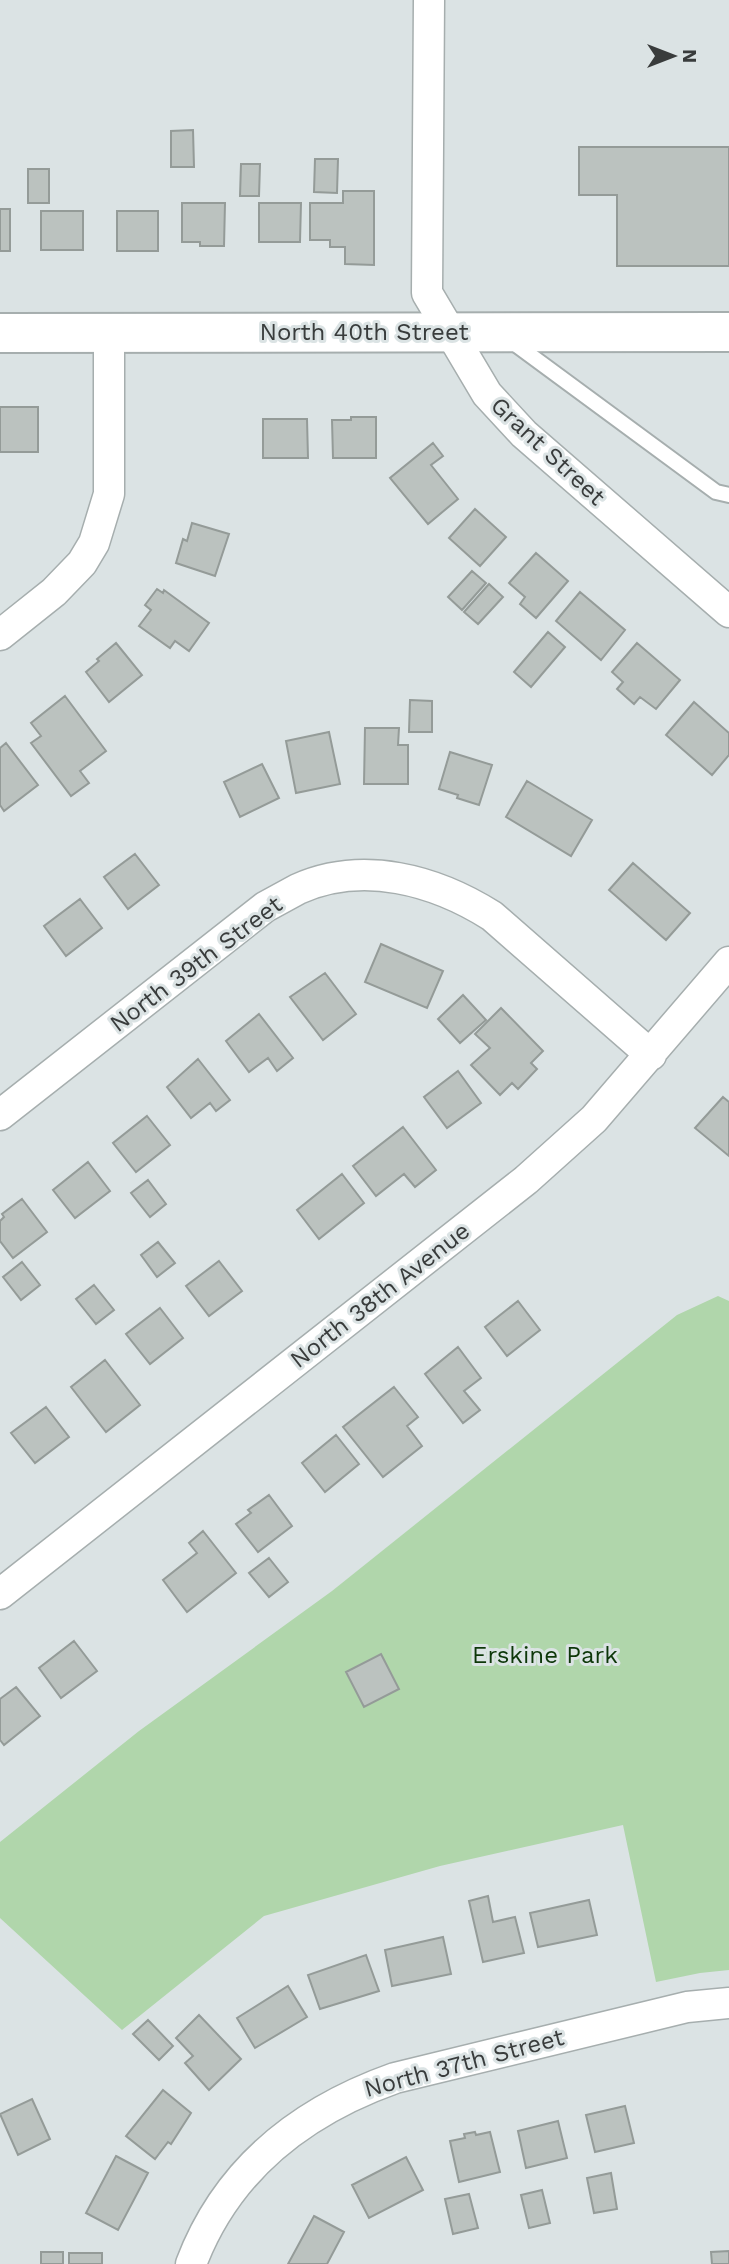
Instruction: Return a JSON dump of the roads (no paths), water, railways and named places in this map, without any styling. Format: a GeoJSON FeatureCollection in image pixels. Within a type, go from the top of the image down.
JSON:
{"type":"FeatureCollection","features":[{"type":"Feature","properties":{"kind":"street","name":"Grant Street"},"geometry":{"type":"LineString","coordinates":[[429,0],[427,293],[487,394],[524,434],[729,612]]}},
{"type":"Feature","properties":{"kind":"street","name":"North 40th Street"},"geometry":{"type":"LineString","coordinates":[[0,333],[729,332]]}},
{"type":"Feature","properties":{"kind":"street"},"geometry":{"type":"LineString","coordinates":[[0,635],[54,592],[82,563],[94,543],[109,494],[109,333]]}},
{"type":"Feature","properties":{"kind":"street","name":"North 39th Street"},"geometry":{"type":"LineString","coordinates":[[0,1115],[265,907],[300,888],[339,877],[373,875],[408,879],[441,889],[472,904],[492,916],[651,1055]]}},
{"type":"Feature","properties":{"kind":"street","name":"North 38th Avenue"},"geometry":{"type":"LineString","coordinates":[[0,1594],[526,1180],[593,1119],[729,962]]}},
{"type":"Feature","properties":{"kind":"street","name":"North 37th Street"},"geometry":{"type":"LineString","coordinates":[[191,2264],[218,2211],[247,2172],[276,2143],[309,2119],[356,2092],[395,2078],[687,2007],[729,2003]]}},
{"type":"Feature","properties":{"kind":"lane"},"geometry":{"type":"LineString","coordinates":[[498,332],[716,492],[729,495]]}},
{"type":"Feature","properties":{"kind":"park label","name":"Erskine Park"},"geometry":{"type":"Point","coordinates":[545,1655]}}]}
